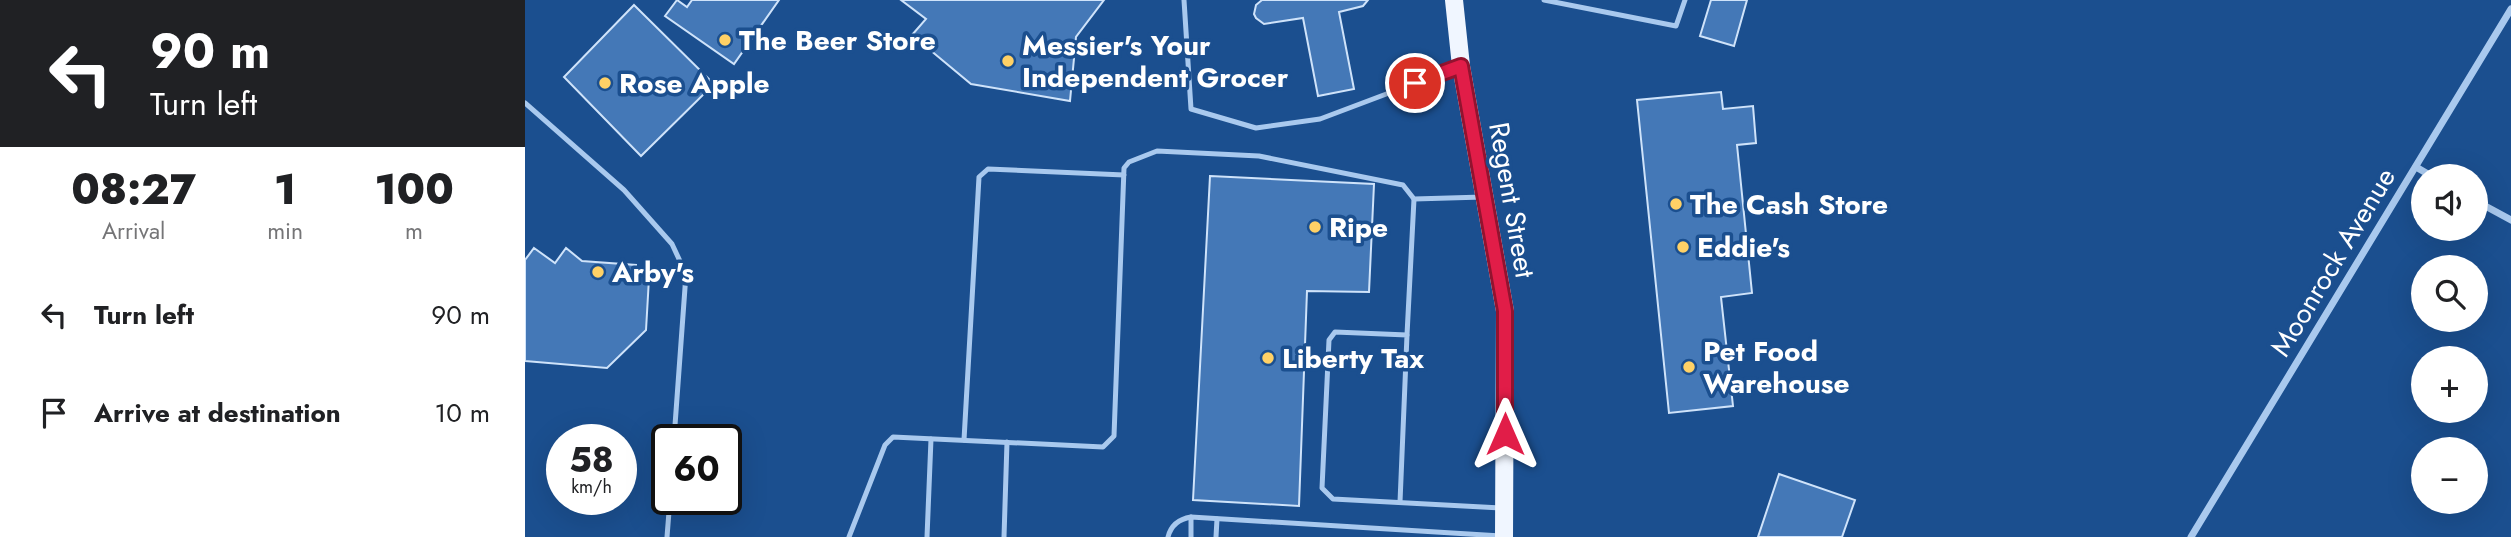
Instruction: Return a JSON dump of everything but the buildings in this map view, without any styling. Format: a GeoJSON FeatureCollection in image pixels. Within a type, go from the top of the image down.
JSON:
{"type":"FeatureCollection","features":[{"type":"Feature","properties":{"kind":"main road","name":"Regent Street"},"geometry":{"type":"LineString","coordinates":[[1454,0],[1461,66],[1505,311],[1504,537]]}},
{"type":"Feature","properties":{"kind":"street","name":"Moonrock Avenue"},"geometry":{"type":"LineString","coordinates":[[2418,164],[2511,9]]}},
{"type":"Feature","properties":{"kind":"street","name":"Moonrock Avenue"},"geometry":{"type":"LineString","coordinates":[[2191,537],[2411,175]]}},
{"type":"Feature","properties":{"kind":"street"},"geometry":{"type":"LineString","coordinates":[[2488,208],[2511,220]]}},
{"type":"Feature","properties":{"kind":"lane"},"geometry":{"type":"LineString","coordinates":[[1184,0],[1191,109],[1256,128],[1320,120],[1461,66]]}},
{"type":"Feature","properties":{"kind":"lane"},"geometry":{"type":"LineString","coordinates":[[1544,0],[1676,26],[1685,0]]}},
{"type":"Feature","properties":{"kind":"lane"},"geometry":{"type":"LineString","coordinates":[[525,103],[624,190],[672,243],[686,274],[675,424]]}},
{"type":"Feature","properties":{"kind":"lane"},"geometry":{"type":"LineString","coordinates":[[849,537],[885,445],[893,437],[1103,447],[1114,436],[1124,168],[1129,162],[1157,151],[1259,156],[1403,185],[1414,199],[1400,502]]}},
{"type":"Feature","properties":{"kind":"lane"},"geometry":{"type":"LineString","coordinates":[[964,440],[979,177],[988,169],[1124,175]]}},
{"type":"Feature","properties":{"kind":"lane"},"geometry":{"type":"LineString","coordinates":[[1414,199],[1485,197]]}},
{"type":"Feature","properties":{"kind":"lane"},"geometry":{"type":"LineString","coordinates":[[1407,335],[1335,332],[1329,340],[1322,488],[1333,499],[1505,508]]}},
{"type":"Feature","properties":{"kind":"lane"},"geometry":{"type":"LineString","coordinates":[[927,537],[931,439]]}},
{"type":"Feature","properties":{"kind":"lane"},"geometry":{"type":"LineString","coordinates":[[1004,537],[1007,442]]}},
{"type":"Feature","properties":{"kind":"lane"},"geometry":{"type":"LineString","coordinates":[[667,537],[669,515]]}},
{"type":"Feature","properties":{"kind":"lane"},"geometry":{"type":"LineString","coordinates":[[1168,537],[1173,526],[1181,519],[1191,517],[1504,537]]}},
{"type":"Feature","properties":{"kind":"lane"},"geometry":{"type":"LineString","coordinates":[[1191,517],[1191,537]]}},
{"type":"Feature","properties":{"kind":"lane"},"geometry":{"type":"LineString","coordinates":[[1216,537],[1217,519]]}},
{"type":"Feature","properties":{"kind":"place","name":"The Beer Store"},"geometry":{"type":"Point","coordinates":[725,40]}},
{"type":"Feature","properties":{"kind":"place","name":"Messier's Your Independent Grocer"},"geometry":{"type":"Point","coordinates":[1008,61]}},
{"type":"Feature","properties":{"kind":"place","name":"Rose Apple"},"geometry":{"type":"Point","coordinates":[605,83]}},
{"type":"Feature","properties":{"kind":"place","name":"The Cash Store"},"geometry":{"type":"Point","coordinates":[1676,204]}},
{"type":"Feature","properties":{"kind":"place","name":"Ripe"},"geometry":{"type":"Point","coordinates":[1315,227]}},
{"type":"Feature","properties":{"kind":"place","name":"Eddie's"},"geometry":{"type":"Point","coordinates":[1683,247]}},
{"type":"Feature","properties":{"kind":"place","name":"Arby's"},"geometry":{"type":"Point","coordinates":[598,272]}},
{"type":"Feature","properties":{"kind":"place","name":"Liberty Tax"},"geometry":{"type":"Point","coordinates":[1268,358]}},
{"type":"Feature","properties":{"kind":"place","name":"Pet Food Warehouse"},"geometry":{"type":"Point","coordinates":[1689,367]}},
{"type":"Feature","properties":{"kind":"route"},"geometry":{"type":"LineString","coordinates":[[1415,83],[1461,66],[1505,311],[1505,434]]}}]}
